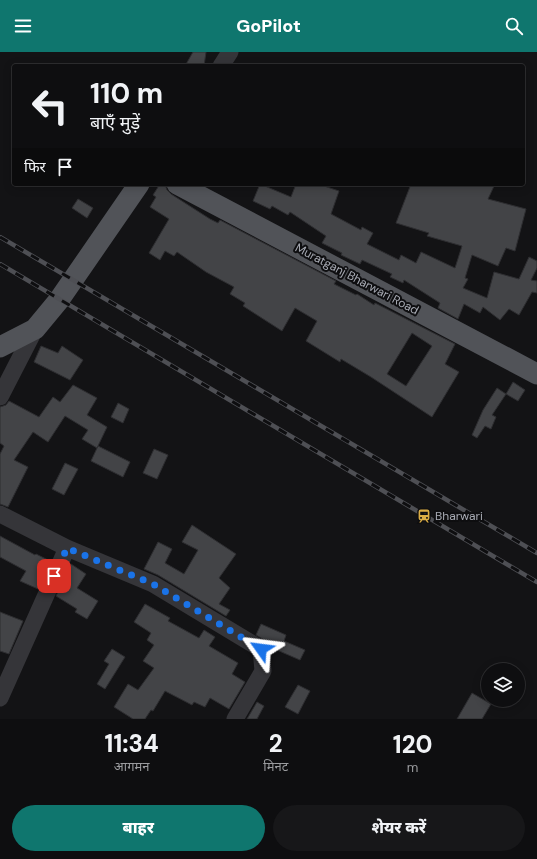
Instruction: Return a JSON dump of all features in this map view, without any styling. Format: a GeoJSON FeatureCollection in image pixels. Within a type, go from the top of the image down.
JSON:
{"type":"FeatureCollection","features":[{"type":"Feature","properties":{"kind":"main road"},"geometry":{"type":"LineString","coordinates":[[0,346],[35,329],[58,300],[138,186]]}},
{"type":"Feature","properties":{"kind":"main road","name":"Muratganj Bharwari Road"},"geometry":{"type":"LineString","coordinates":[[182,186],[537,374]]}},
{"type":"Feature","properties":{"kind":"street"},"geometry":{"type":"LineString","coordinates":[[222,64],[230,52]]}},
{"type":"Feature","properties":{"kind":"street"},"geometry":{"type":"LineString","coordinates":[[0,397],[35,329]]}},
{"type":"Feature","properties":{"kind":"street"},"geometry":{"type":"LineString","coordinates":[[0,514],[67,548],[153,584],[261,649],[263,671],[235,719]]}},
{"type":"Feature","properties":{"kind":"street"},"geometry":{"type":"LineString","coordinates":[[0,698],[67,548]]}},
{"type":"Feature","properties":{"kind":"building"},"geometry":{"type":"Polygon","coordinates":[[[193,52],[206,52],[204,64],[186,64],[193,52]]]}},
{"type":"Feature","properties":{"kind":"building"},"geometry":{"type":"Polygon","coordinates":[[[159,186],[166,186],[171,194],[210,219],[218,223],[220,220],[336,281],[334,284],[356,295],[357,294],[374,305],[375,303],[455,344],[445,364],[459,372],[432,417],[371,377],[341,359],[340,362],[306,341],[317,321],[295,308],[282,331],[243,306],[245,303],[230,294],[234,287],[206,272],[177,252],[174,256],[165,251],[160,260],[149,253],[169,219],[150,207],[156,197],[153,195],[159,186]],[[412,333],[387,374],[406,386],[432,346],[412,333]]]}},
{"type":"Feature","properties":{"kind":"building"},"geometry":{"type":"Polygon","coordinates":[[[259,186],[265,186],[291,197],[295,186],[324,186],[339,191],[331,214],[361,230],[362,227],[373,233],[367,244],[399,260],[401,255],[416,263],[421,252],[455,268],[462,246],[427,236],[429,233],[396,223],[410,186],[494,186],[488,199],[526,209],[515,251],[506,248],[498,266],[472,255],[465,278],[468,279],[463,288],[487,298],[494,272],[519,279],[529,257],[537,261],[537,268],[531,280],[537,281],[537,293],[532,292],[519,315],[509,309],[500,320],[483,307],[480,313],[464,304],[458,319],[438,308],[440,303],[404,280],[403,283],[390,277],[392,274],[362,260],[360,264],[341,255],[342,253],[322,243],[326,236],[290,212],[288,215],[272,206],[270,209],[253,201],[259,186]]]}},
{"type":"Feature","properties":{"kind":"building"},"geometry":{"type":"Polygon","coordinates":[[[78,199],[93,208],[87,218],[72,208],[78,199]]]}},
{"type":"Feature","properties":{"kind":"building"},"geometry":{"type":"Polygon","coordinates":[[[41,346],[58,353],[62,346],[83,360],[70,380],[34,362],[41,346]]]}},
{"type":"Feature","properties":{"kind":"building"},"geometry":{"type":"Polygon","coordinates":[[[513,382],[525,390],[518,401],[506,394],[513,382]]]}},
{"type":"Feature","properties":{"kind":"building"},"geometry":{"type":"Polygon","coordinates":[[[73,385],[97,398],[87,415],[107,427],[97,448],[82,439],[88,430],[65,416],[48,442],[33,432],[14,460],[28,467],[8,507],[0,504],[0,454],[4,446],[0,443],[0,407],[6,405],[9,401],[39,417],[53,397],[60,402],[73,385]]]}},
{"type":"Feature","properties":{"kind":"building"},"geometry":{"type":"Polygon","coordinates":[[[497,388],[506,394],[492,415],[496,417],[491,429],[485,426],[477,438],[472,435],[483,410],[497,388]]]}},
{"type":"Feature","properties":{"kind":"building"},"geometry":{"type":"Polygon","coordinates":[[[118,403],[129,409],[123,423],[111,417],[118,403]]]}},
{"type":"Feature","properties":{"kind":"building"},"geometry":{"type":"Polygon","coordinates":[[[98,446],[130,462],[123,477],[91,461],[98,446]]]}},
{"type":"Feature","properties":{"kind":"building"},"geometry":{"type":"Polygon","coordinates":[[[154,449],[168,455],[157,479],[143,473],[154,449]]]}},
{"type":"Feature","properties":{"kind":"building"},"geometry":{"type":"Polygon","coordinates":[[[65,463],[78,469],[64,495],[52,489],[65,463]]]}},
{"type":"Feature","properties":{"kind":"building"},"geometry":{"type":"Polygon","coordinates":[[[192,525],[236,554],[219,578],[230,588],[219,604],[230,610],[226,616],[158,575],[144,569],[158,542],[172,549],[165,563],[184,574],[198,550],[182,542],[192,525]]]}},
{"type":"Feature","properties":{"kind":"building"},"geometry":{"type":"Polygon","coordinates":[[[0,536],[35,555],[36,554],[50,561],[38,589],[20,581],[26,571],[0,557],[0,536]]]}},
{"type":"Feature","properties":{"kind":"building"},"geometry":{"type":"Polygon","coordinates":[[[71,564],[86,574],[77,588],[98,601],[87,619],[75,612],[77,609],[56,596],[71,564]]]}},
{"type":"Feature","properties":{"kind":"building"},"geometry":{"type":"Polygon","coordinates":[[[145,604],[170,618],[168,621],[199,638],[204,630],[215,637],[209,646],[238,663],[232,674],[245,682],[229,709],[210,698],[205,707],[194,702],[192,705],[165,691],[153,711],[151,710],[145,719],[133,719],[114,707],[128,684],[138,690],[154,668],[143,661],[154,645],[147,640],[151,633],[134,622],[145,604]]]}},
{"type":"Feature","properties":{"kind":"building"},"geometry":{"type":"Polygon","coordinates":[[[0,612],[23,621],[9,654],[0,651],[0,612]]]}},
{"type":"Feature","properties":{"kind":"building"},"geometry":{"type":"Polygon","coordinates":[[[261,624],[286,635],[284,641],[305,650],[300,660],[270,647],[266,641],[256,635],[261,624]]]}},
{"type":"Feature","properties":{"kind":"building"},"geometry":{"type":"Polygon","coordinates":[[[112,649],[125,657],[105,689],[97,684],[109,664],[104,661],[112,649]]]}},
{"type":"Feature","properties":{"kind":"building"},"geometry":{"type":"Polygon","coordinates":[[[298,685],[310,691],[298,714],[285,707],[298,685]]]}},
{"type":"Feature","properties":{"kind":"building"},"geometry":{"type":"Polygon","coordinates":[[[472,693],[481,698],[481,707],[489,707],[482,719],[457,719],[472,693]]]}},
{"type":"Feature","properties":{"kind":"building"},"geometry":{"type":"Polygon","coordinates":[[[257,702],[264,706],[257,719],[247,719],[257,702]]]}},
{"type":"Feature","properties":{"kind":"railway"},"geometry":{"type":"LineString","coordinates":[[0,237],[537,553]]}},
{"type":"Feature","properties":{"kind":"railway"},"geometry":{"type":"LineString","coordinates":[[0,264],[537,582]]}},
{"type":"Feature","properties":{"kind":"place","name":"Bharwari"},"geometry":{"type":"Point","coordinates":[424,516]}},
{"type":"Feature","properties":{"kind":"route"},"geometry":{"type":"LineString","coordinates":[[54,576],[67,548],[153,584],[261,649]]}}]}
